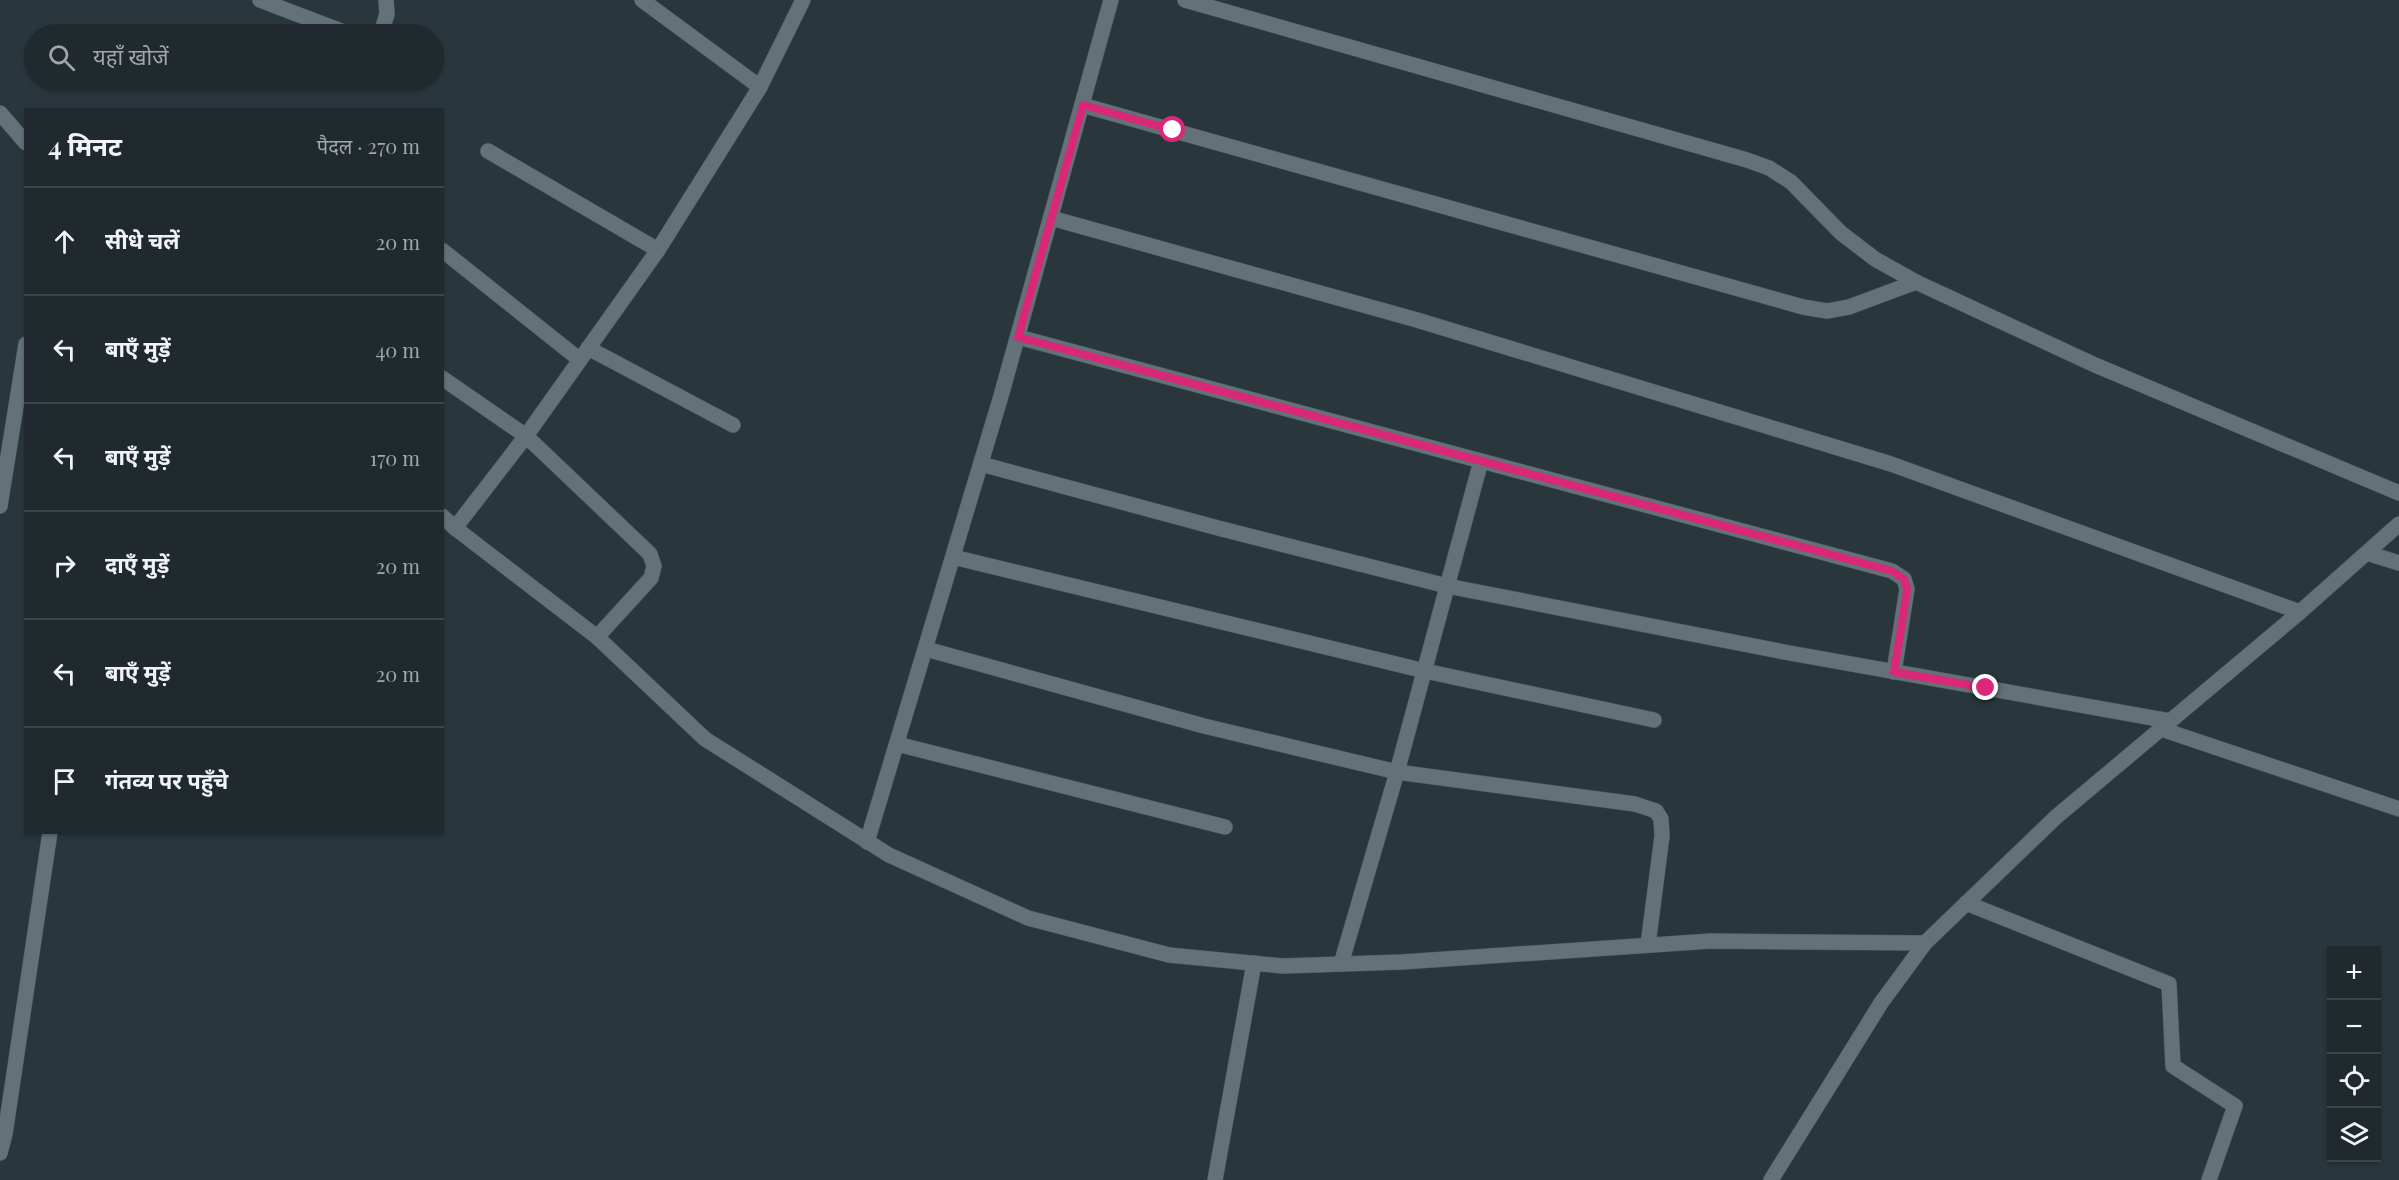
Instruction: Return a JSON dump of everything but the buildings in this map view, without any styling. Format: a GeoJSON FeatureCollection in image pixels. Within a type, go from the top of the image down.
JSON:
{"type":"FeatureCollection","features":[{"type":"Feature","properties":{"kind":"street"},"geometry":{"type":"LineString","coordinates":[[260,0],[323,24]]}},
{"type":"Feature","properties":{"kind":"street"},"geometry":{"type":"LineString","coordinates":[[384,24],[387,14],[386,0]]}},
{"type":"Feature","properties":{"kind":"street"},"geometry":{"type":"LineString","coordinates":[[642,0],[760,87]]}},
{"type":"Feature","properties":{"kind":"street"},"geometry":{"type":"LineString","coordinates":[[455,528],[526,436],[658,250],[760,87],[803,0]]}},
{"type":"Feature","properties":{"kind":"street"},"geometry":{"type":"LineString","coordinates":[[867,842],[1018,337],[1111,0]]}},
{"type":"Feature","properties":{"kind":"street"},"geometry":{"type":"LineString","coordinates":[[1185,0],[1769,168],[1791,182],[1850,239],[1875,259],[1916,282],[2095,365],[2399,493]]}},
{"type":"Feature","properties":{"kind":"street"},"geometry":{"type":"LineString","coordinates":[[1083,105],[1803,307],[1827,311],[1849,307],[1916,282]]}},
{"type":"Feature","properties":{"kind":"street"},"geometry":{"type":"LineString","coordinates":[[0,113],[24,141]]}},
{"type":"Feature","properties":{"kind":"street"},"geometry":{"type":"LineString","coordinates":[[488,151],[658,250]]}},
{"type":"Feature","properties":{"kind":"street"},"geometry":{"type":"LineString","coordinates":[[1051,218],[1417,320],[1891,464],[2300,612]]}},
{"type":"Feature","properties":{"kind":"street"},"geometry":{"type":"LineString","coordinates":[[444,251],[584,354],[733,425]]}},
{"type":"Feature","properties":{"kind":"street"},"geometry":{"type":"LineString","coordinates":[[1018,337],[1892,571],[1904,579],[1907,590],[1894,672]]}},
{"type":"Feature","properties":{"kind":"street"},"geometry":{"type":"LineString","coordinates":[[0,506],[24,356]]}},
{"type":"Feature","properties":{"kind":"street"},"geometry":{"type":"LineString","coordinates":[[444,379],[526,436],[650,554],[654,566],[651,578],[597,637]]}},
{"type":"Feature","properties":{"kind":"street"},"geometry":{"type":"LineString","coordinates":[[1341,964],[1397,772],[1481,461]]}},
{"type":"Feature","properties":{"kind":"street"},"geometry":{"type":"LineString","coordinates":[[981,464],[1218,528],[1447,586],[2165,725],[2399,809]]}},
{"type":"Feature","properties":{"kind":"street"},"geometry":{"type":"LineString","coordinates":[[444,518],[597,637],[705,740],[889,855],[1028,918],[1169,955],[1283,966],[1402,962],[1711,941],[1925,943]]}},
{"type":"Feature","properties":{"kind":"street"},"geometry":{"type":"LineString","coordinates":[[1771,1180],[1881,1003],[1925,943],[2056,818],[2300,612],[2399,524]]}},
{"type":"Feature","properties":{"kind":"street"},"geometry":{"type":"LineString","coordinates":[[2367,553],[2399,563]]}},
{"type":"Feature","properties":{"kind":"street"},"geometry":{"type":"LineString","coordinates":[[953,557],[1425,671],[1654,720]]}},
{"type":"Feature","properties":{"kind":"street"},"geometry":{"type":"LineString","coordinates":[[926,649],[1204,726],[1397,772],[1635,804],[1656,811],[1661,819],[1662,836],[1648,945]]}},
{"type":"Feature","properties":{"kind":"street"},"geometry":{"type":"LineString","coordinates":[[897,744],[1225,826]]}},
{"type":"Feature","properties":{"kind":"street"},"geometry":{"type":"LineString","coordinates":[[0,1153],[3,1150],[50,834]]}},
{"type":"Feature","properties":{"kind":"street"},"geometry":{"type":"LineString","coordinates":[[1966,903],[2169,984],[2173,1066],[2235,1106],[2209,1180]]}},
{"type":"Feature","properties":{"kind":"street"},"geometry":{"type":"LineString","coordinates":[[1215,1180],[1254,963]]}},
{"type":"Feature","properties":{"kind":"route"},"geometry":{"type":"LineString","coordinates":[[1173,130],[1083,105],[1018,337],[1892,571],[1904,579],[1907,590],[1894,672],[1986,688]]}}]}
